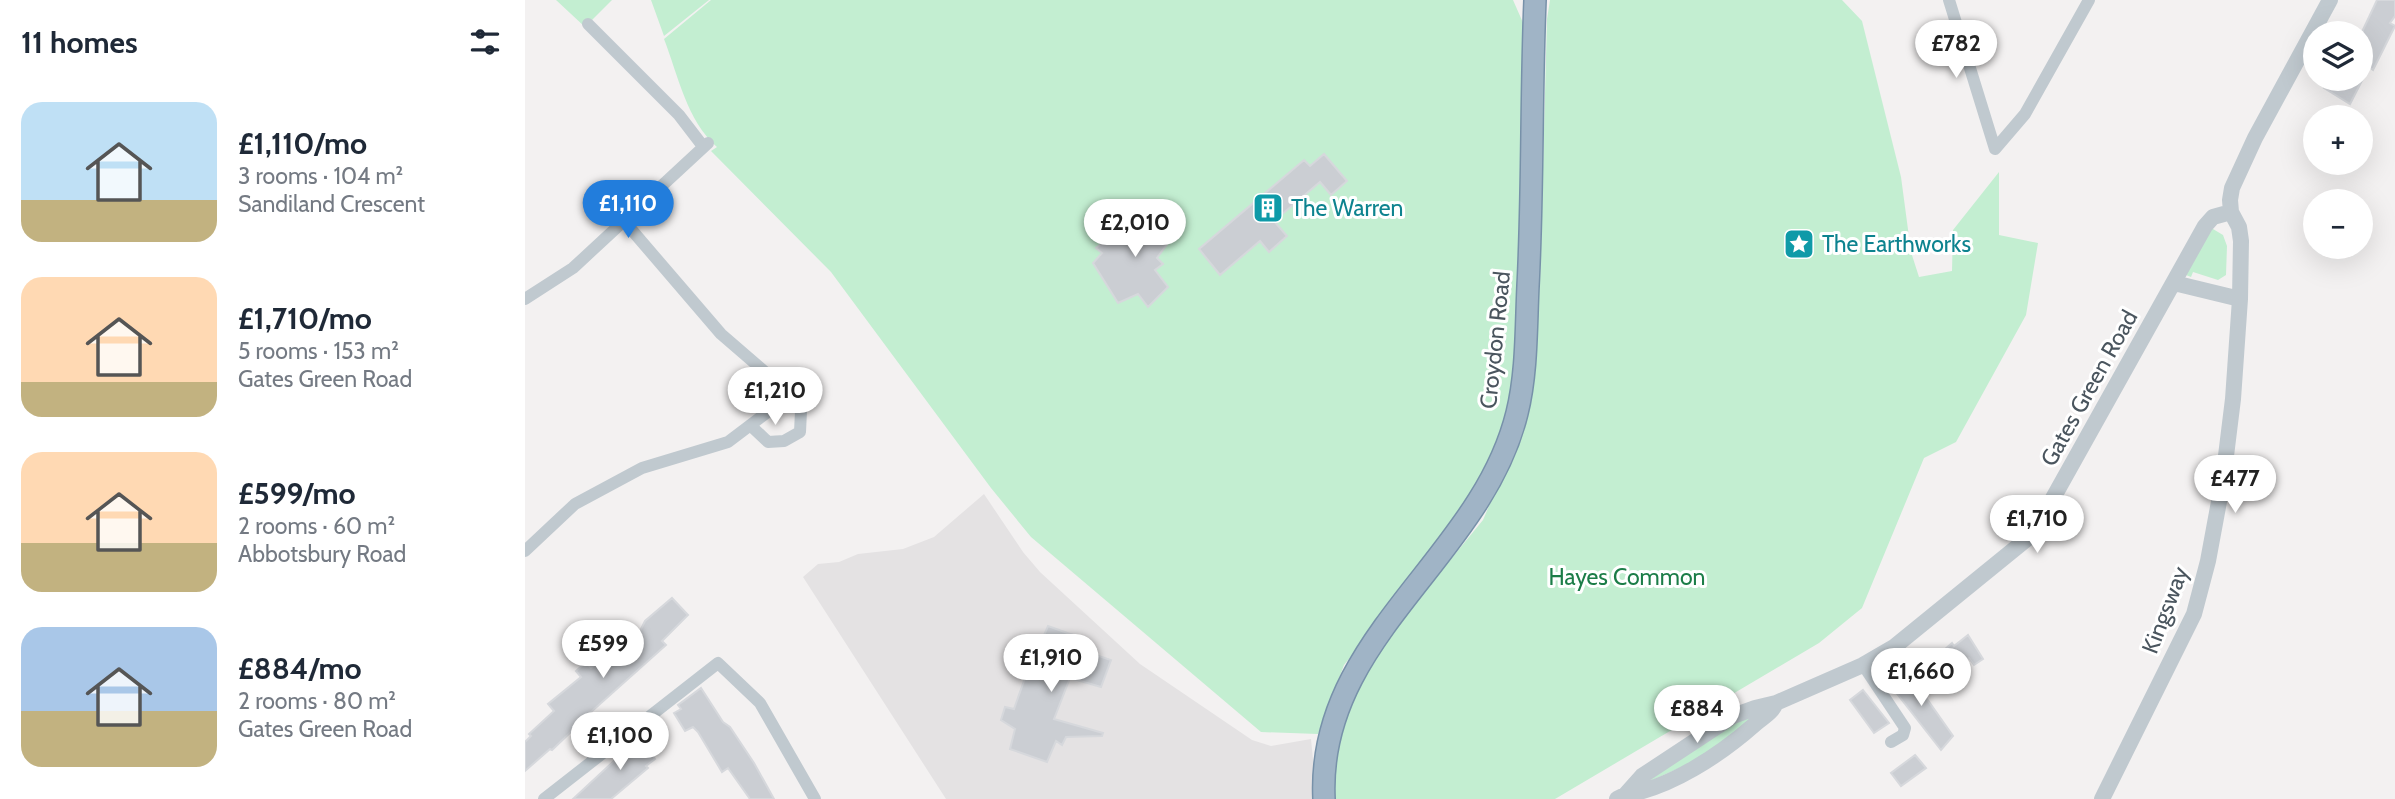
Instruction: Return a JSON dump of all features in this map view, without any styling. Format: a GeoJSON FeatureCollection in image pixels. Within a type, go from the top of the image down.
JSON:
{"type":"FeatureCollection","features":[{"type":"Feature","properties":{"kind":"highway","name":"Croydon Road"},"geometry":{"type":"LineString","coordinates":[[1324,799],[1327,743],[1350,680],[1381,629],[1470,516],[1498,464],[1517,413],[1529,277],[1535,0]]}},
{"type":"Feature","properties":{"kind":"street"},"geometry":{"type":"LineString","coordinates":[[1949,0],[1995,149],[2025,114],[2089,0]]}},
{"type":"Feature","properties":{"kind":"street"},"geometry":{"type":"LineString","coordinates":[[2231,212],[2231,194],[2238,174],[2330,0]]}},
{"type":"Feature","properties":{"kind":"street"},"geometry":{"type":"LineString","coordinates":[[525,299],[573,268],[705,144],[588,24]]}},
{"type":"Feature","properties":{"kind":"street","name":"Gates Green Road"},"geometry":{"type":"LineString","coordinates":[[1621,797],[1642,776],[1733,716],[1776,703],[1863,666],[1894,647],[2033,534],[2210,220],[2217,215],[2231,212]]}},
{"type":"Feature","properties":{"kind":"street","name":"Kingsway"},"geometry":{"type":"LineString","coordinates":[[2102,799],[2194,614],[2200,595],[2223,480],[2233,400],[2241,241],[2239,227],[2231,212]]}},
{"type":"Feature","properties":{"kind":"street"},"geometry":{"type":"LineString","coordinates":[[525,551],[575,504],[642,468],[729,442],[769,411],[772,393],[765,372],[721,334],[624,221]]}},
{"type":"Feature","properties":{"kind":"street"},"geometry":{"type":"LineString","coordinates":[[2174,283],[2240,299]]}},
{"type":"Feature","properties":{"kind":"street"},"geometry":{"type":"LineString","coordinates":[[751,426],[768,442],[784,441],[800,432],[801,411],[795,396],[770,384]]}},
{"type":"Feature","properties":{"kind":"street"},"geometry":{"type":"LineString","coordinates":[[544,799],[718,663],[760,703],[815,799]]}},
{"type":"Feature","properties":{"kind":"street"},"geometry":{"type":"LineString","coordinates":[[1863,666],[1905,728],[1903,735],[1891,742]]}},
{"type":"Feature","properties":{"kind":"street","name":"Gates Green Road"},"geometry":{"type":"LineString","coordinates":[[1621,797],[1648,790],[1715,755],[1771,713],[1776,703]]}},
{"type":"Feature","properties":{"kind":"shaded area"},"geometry":{"type":"Polygon","coordinates":[[[984,494],[1023,552],[1040,572],[1140,664],[1252,740],[1271,746],[1311,739],[1317,799],[946,799],[803,577],[818,564],[839,562],[858,554],[903,549],[934,537],[984,494]]]}},
{"type":"Feature","properties":{"kind":"green space"},"geometry":{"type":"Polygon","coordinates":[[[556,0],[612,0],[585,27],[556,0]]]}},
{"type":"Feature","properties":{"kind":"green space"},"geometry":{"type":"Polygon","coordinates":[[[651,0],[709,0],[664,36],[651,0]]]}},
{"type":"Feature","properties":{"kind":"green space"},"geometry":{"type":"Polygon","coordinates":[[[711,0],[1513,0],[1524,25],[1521,282],[1509,414],[1467,510],[1344,665],[1318,734],[1261,732],[1031,537],[991,488],[831,272],[711,151],[717,147],[691,111],[664,39],[711,0]]]}},
{"type":"Feature","properties":{"kind":"green space","name":"Hayes Common"},"geometry":{"type":"Polygon","coordinates":[[[1550,0],[1842,0],[1862,21],[1901,177],[1911,252],[1919,277],[1952,271],[1953,230],[1999,172],[1999,235],[2038,243],[2026,315],[1956,442],[1924,458],[1862,608],[1819,643],[1555,799],[1335,799],[1330,736],[1359,671],[1483,520],[1527,417],[1540,281],[1547,19],[1550,0]]]}},
{"type":"Feature","properties":{"kind":"green space"},"geometry":{"type":"Polygon","coordinates":[[[2212,225],[2213,229],[2223,235],[2227,246],[2226,275],[2218,280],[2193,272],[2191,277],[2186,275],[2212,225]]]}},
{"type":"Feature","properties":{"kind":"green space"},"geometry":{"type":"Polygon","coordinates":[[[1759,714],[1699,759],[1646,783],[1717,733],[1759,714]]]}},
{"type":"Feature","properties":{"kind":"building"},"geometry":{"type":"Polygon","coordinates":[[[2377,0],[2395,0],[2395,16],[2390,23],[2395,26],[2373,70],[2373,21],[2367,21],[2377,0]]]}},
{"type":"Feature","properties":{"kind":"building"},"geometry":{"type":"Polygon","coordinates":[[[2329,91],[2357,91],[2350,104],[2329,91]]]}},
{"type":"Feature","properties":{"kind":"building","name":"The Warren"},"geometry":{"type":"Polygon","coordinates":[[[1324,154],[1347,181],[1331,195],[1320,182],[1274,221],[1287,236],[1269,252],[1260,241],[1220,275],[1199,249],[1304,160],[1310,166],[1324,154]]]}},
{"type":"Feature","properties":{"kind":"building"},"geometry":{"type":"Polygon","coordinates":[[[1150,209],[1173,236],[1157,258],[1163,264],[1155,270],[1168,287],[1148,307],[1138,294],[1118,303],[1093,263],[1102,253],[1096,248],[1135,216],[1139,218],[1150,209]]]}},
{"type":"Feature","properties":{"kind":"building"},"geometry":{"type":"Polygon","coordinates":[[[672,598],[688,615],[662,641],[666,645],[552,750],[525,771],[525,742],[531,736],[529,734],[554,711],[548,704],[581,677],[576,671],[586,662],[591,668],[612,649],[609,645],[618,636],[628,630],[640,631],[645,621],[672,598]]]}},
{"type":"Feature","properties":{"kind":"building"},"geometry":{"type":"Polygon","coordinates":[[[1048,626],[1073,635],[1072,643],[1087,649],[1087,652],[1111,660],[1101,687],[1070,678],[1054,719],[1103,733],[1102,736],[1066,737],[1062,745],[1056,741],[1047,762],[1010,749],[1015,729],[1001,720],[1005,707],[1014,709],[1036,647],[1039,647],[1048,626]]]}},
{"type":"Feature","properties":{"kind":"building"},"geometry":{"type":"Polygon","coordinates":[[[1968,635],[1983,659],[1974,665],[1969,658],[1948,671],[1936,657],[1952,643],[1954,646],[1968,635]]]}},
{"type":"Feature","properties":{"kind":"building"},"geometry":{"type":"Polygon","coordinates":[[[1901,669],[1922,692],[1953,736],[1941,750],[1887,681],[1901,669]]]}},
{"type":"Feature","properties":{"kind":"building"},"geometry":{"type":"Polygon","coordinates":[[[701,688],[754,763],[774,799],[750,799],[728,768],[722,772],[698,732],[693,727],[685,731],[674,713],[681,709],[678,705],[701,688]]]}},
{"type":"Feature","properties":{"kind":"building"},"geometry":{"type":"Polygon","coordinates":[[[1863,690],[1889,723],[1874,733],[1850,700],[1863,690]]]}},
{"type":"Feature","properties":{"kind":"building"},"geometry":{"type":"Polygon","coordinates":[[[644,733],[652,744],[647,747],[655,759],[646,766],[648,768],[611,799],[573,799],[644,733]]]}},
{"type":"Feature","properties":{"kind":"building"},"geometry":{"type":"Polygon","coordinates":[[[1915,755],[1926,768],[1901,786],[1891,773],[1915,755]]]}},
{"type":"Feature","properties":{"kind":"place","name":"The Warren"},"geometry":{"type":"Point","coordinates":[1268,208]}},
{"type":"Feature","properties":{"kind":"place","name":"The Earthworks"},"geometry":{"type":"Point","coordinates":[1799,244]}}]}
